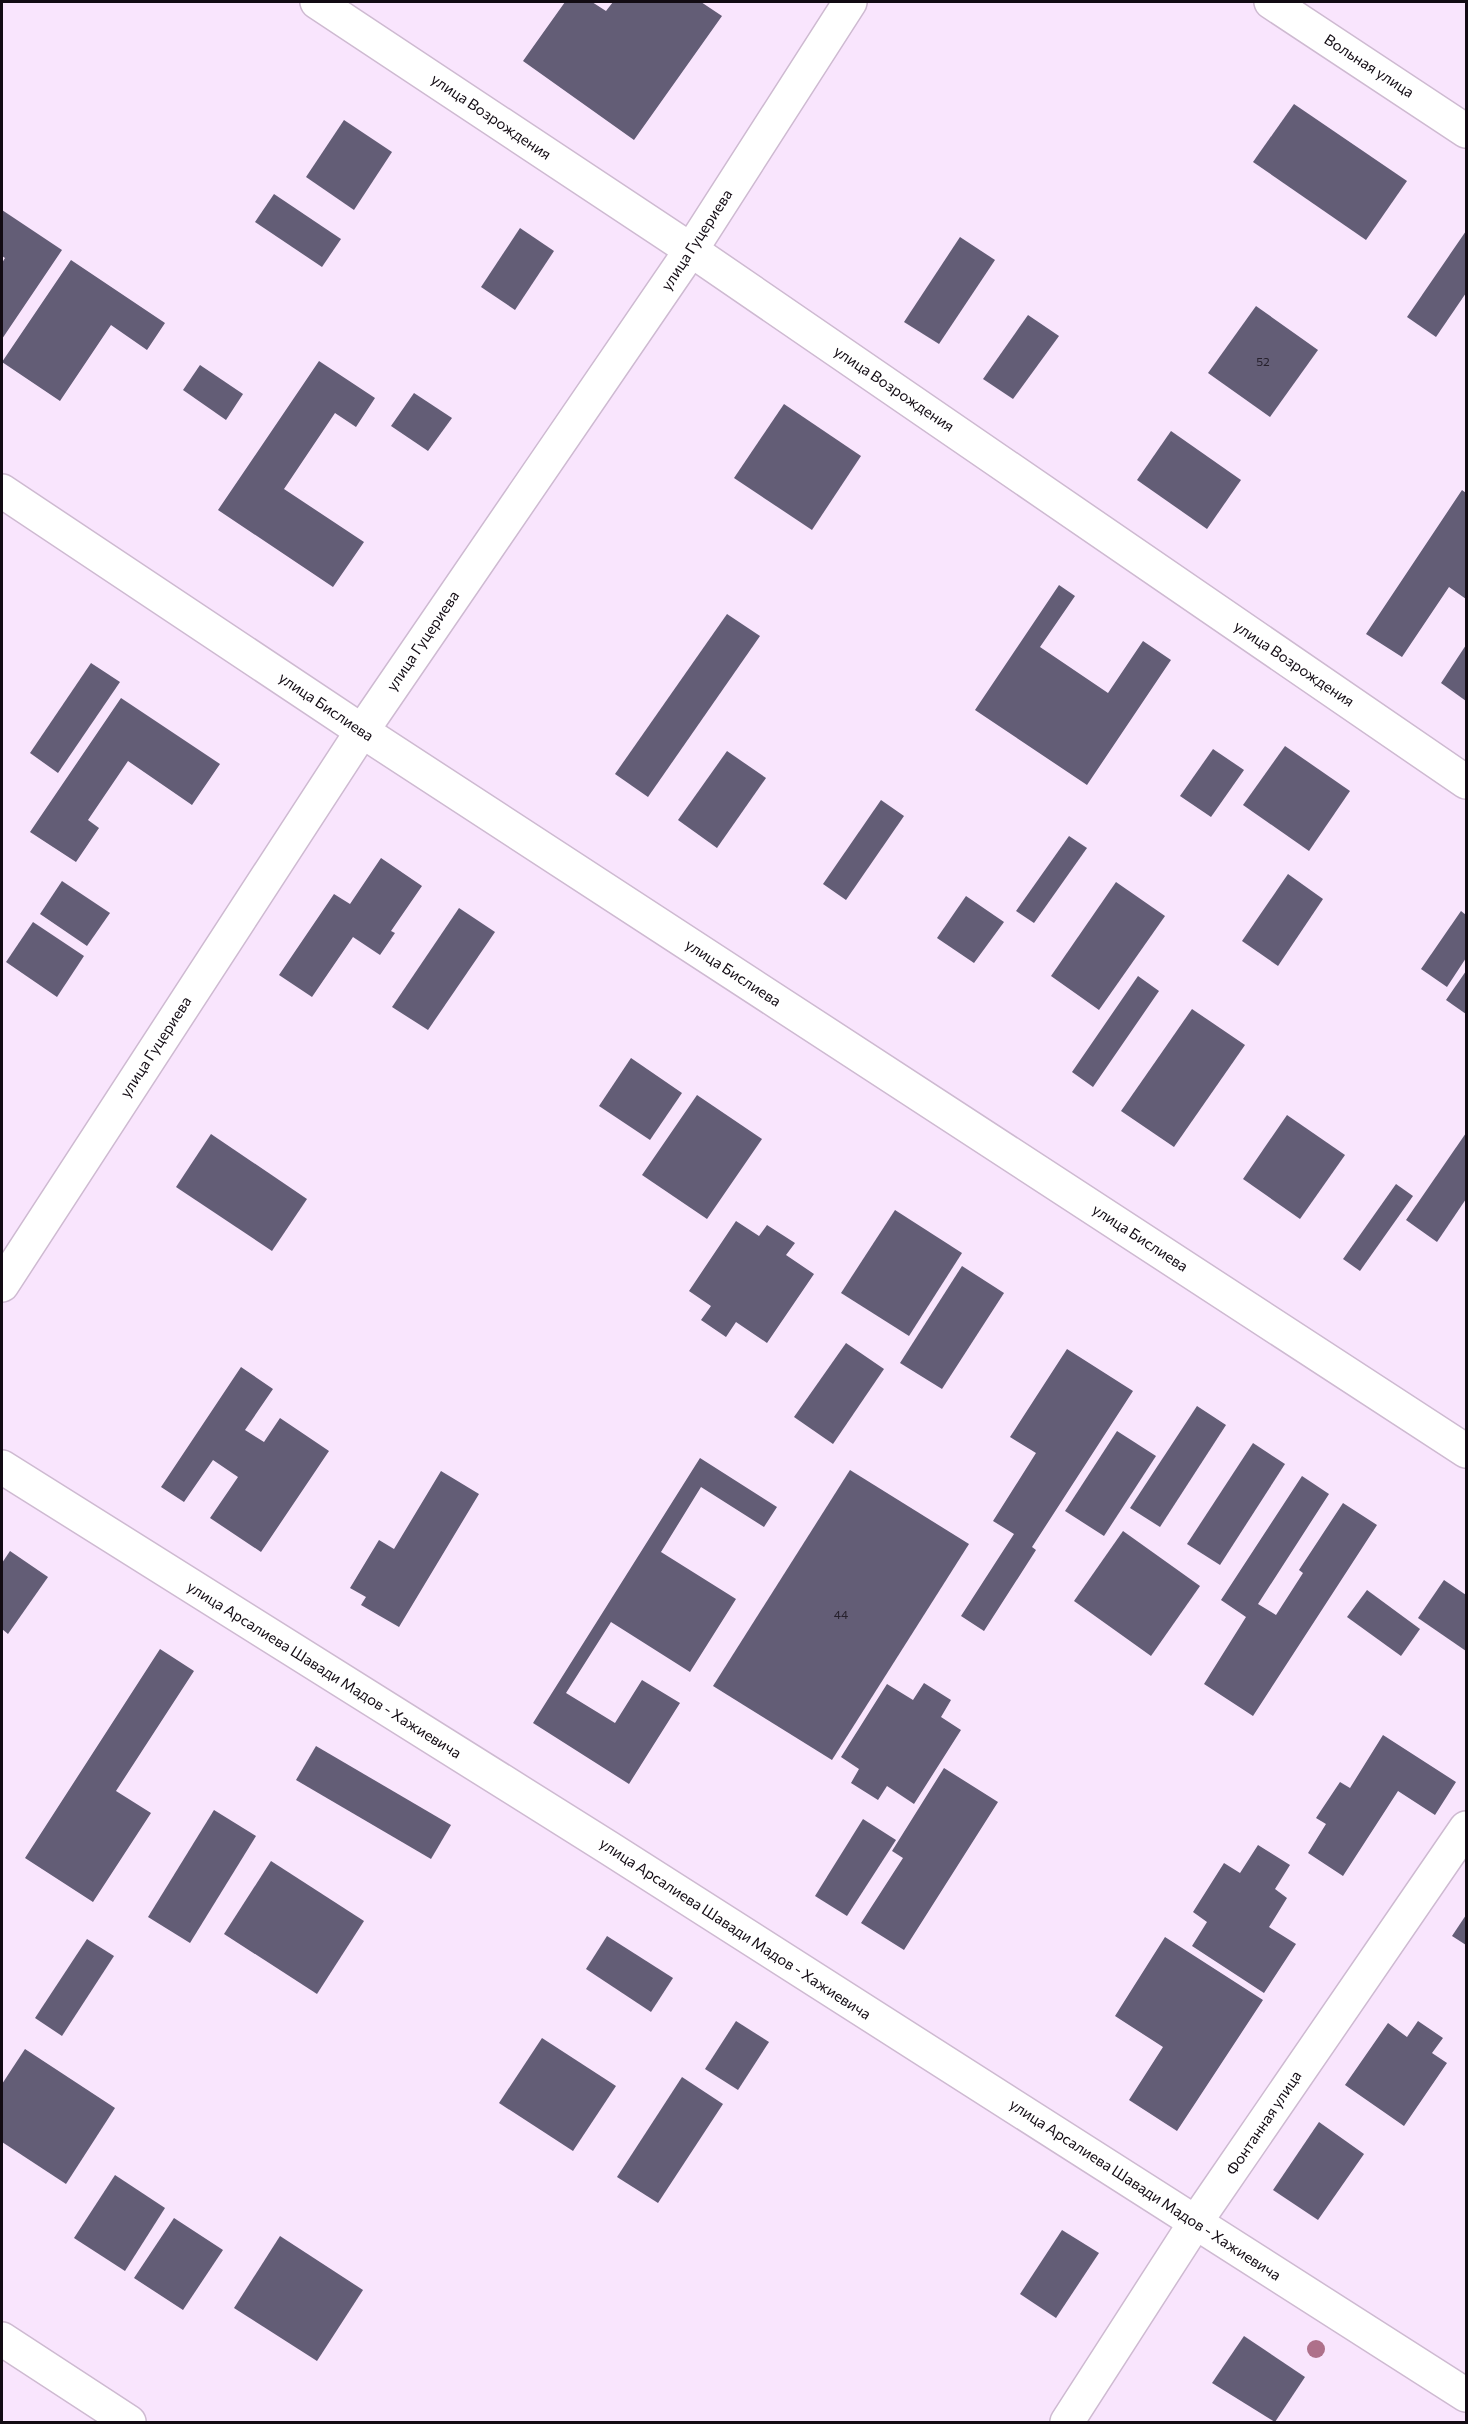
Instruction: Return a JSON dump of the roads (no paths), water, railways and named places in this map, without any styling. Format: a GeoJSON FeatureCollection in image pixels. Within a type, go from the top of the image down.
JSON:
{"type":"FeatureCollection","features":[{"type":"Feature","properties":{"kind":"street","name":"улица Возрождения"},"geometry":{"type":"LineString","coordinates":[[317,2],[691,250],[1467,782]]}},
{"type":"Feature","properties":{"kind":"street","name":"улица Гуцериева"},"geometry":{"type":"LineString","coordinates":[[2,1285],[362,730],[691,250],[850,2]]}},
{"type":"Feature","properties":{"kind":"street","name":"Вольная улица"},"geometry":{"type":"LineString","coordinates":[[1271,2],[1467,131]]}},
{"type":"Feature","properties":{"kind":"street","name":"улица Бислиева"},"geometry":{"type":"LineString","coordinates":[[2,491],[362,730],[1467,1451]]}},
{"type":"Feature","properties":{"kind":"street","name":"улица Арсалиева Шавади Мадов - Хажиевича"},"geometry":{"type":"LineString","coordinates":[[2,1467],[599,1842],[1467,2395]]}},
{"type":"Feature","properties":{"kind":"street","name":"Фонтанная улица"},"geometry":{"type":"LineString","coordinates":[[1067,2422],[1196,2223],[1467,1828]]}},
{"type":"Feature","properties":{"kind":"street"},"geometry":{"type":"LineString","coordinates":[[2,2339],[129,2422]]}}]}
